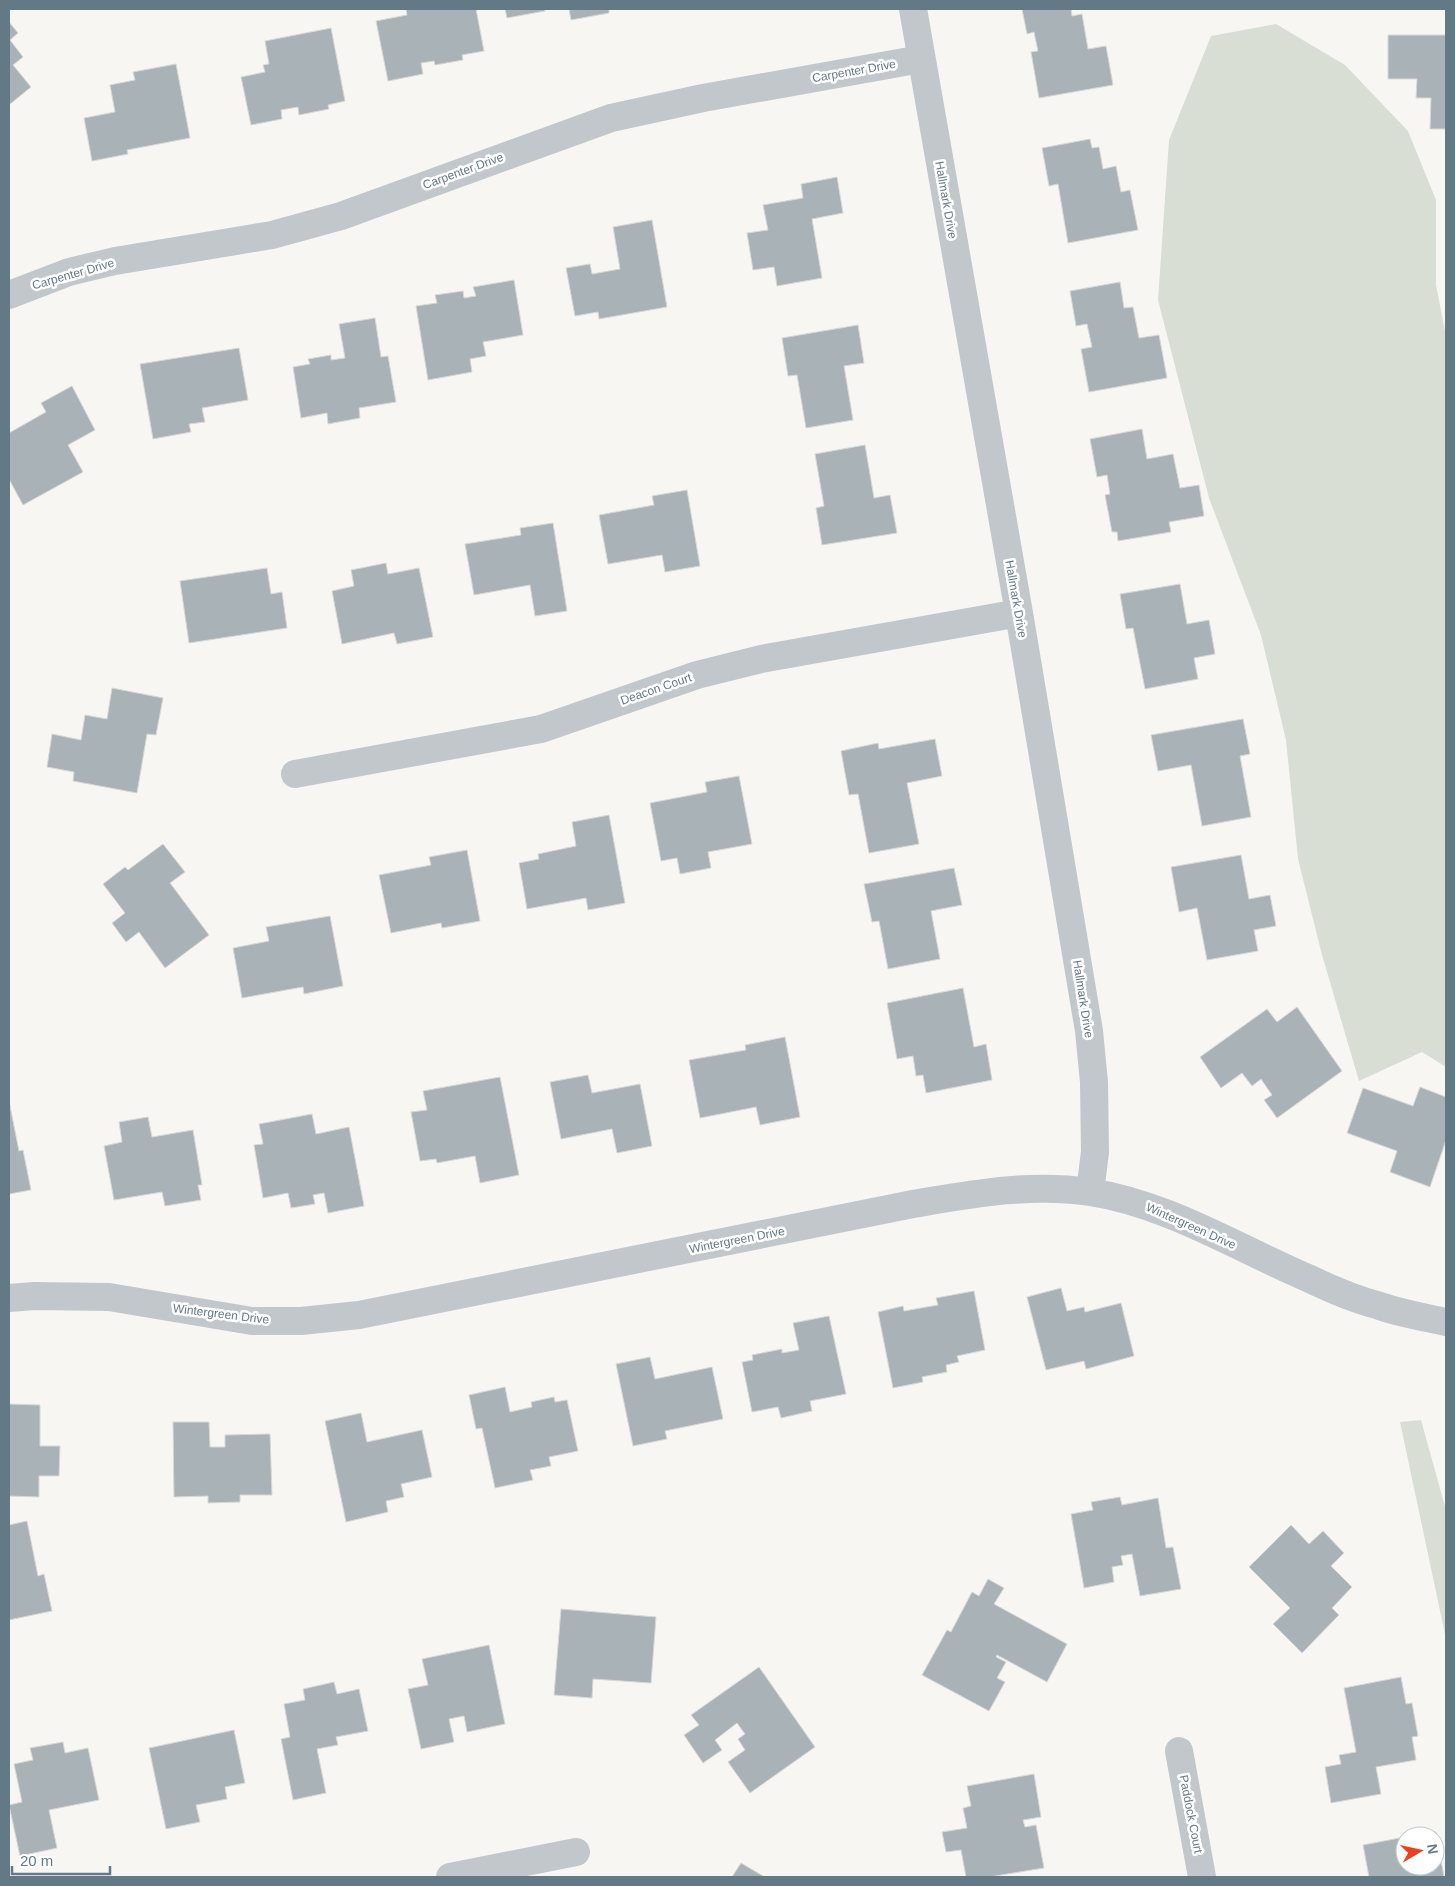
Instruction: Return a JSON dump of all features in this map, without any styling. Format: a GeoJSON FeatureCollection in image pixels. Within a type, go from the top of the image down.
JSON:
{"type":"FeatureCollection","features":[{"type":"Feature","properties":{"kind":"street","name":"Hallmark Drive"},"geometry":{"type":"LineString","coordinates":[[913,9],[1019,613],[1089,1031],[1094,1082],[1095,1152],[1090,1192]]}},
{"type":"Feature","properties":{"kind":"street","name":"Carpenter Drive"},"geometry":{"type":"LineString","coordinates":[[9,295],[69,272],[114,261],[272,235],[341,216],[611,118],[703,98],[921,59]]}},
{"type":"Feature","properties":{"kind":"street","name":"Deacon Court"},"geometry":{"type":"LineString","coordinates":[[295,774],[541,729],[697,675],[761,659],[1019,613]]}},
{"type":"Feature","properties":{"kind":"street","name":"Wintergreen Drive"},"geometry":{"type":"LineString","coordinates":[[9,1298],[34,1296],[109,1297],[252,1321],[301,1321],[359,1315],[914,1204],[994,1190],[1052,1188],[1090,1192],[1126,1199],[1162,1211],[1310,1280],[1376,1305],[1446,1322]]}},
{"type":"Feature","properties":{"kind":"street","name":"Paddock Court"},"geometry":{"type":"LineString","coordinates":[[1179,1751],[1202,1877]]}},
{"type":"Feature","properties":{"kind":"street"},"geometry":{"type":"LineString","coordinates":[[450,1877],[576,1852]]}},
{"type":"Feature","properties":{"kind":"shaded area"},"geometry":{"type":"Polygon","coordinates":[[[1276,24],[1345,65],[1408,131],[1436,200],[1436,285],[1446,336],[1446,1067],[1422,1052],[1359,1081],[1322,955],[1298,859],[1286,740],[1261,635],[1209,498],[1158,300],[1169,140],[1211,36],[1276,24]]]}},
{"type":"Feature","properties":{"kind":"shaded area"},"geometry":{"type":"Polygon","coordinates":[[[1421,1420],[1446,1510],[1446,1639],[1400,1422],[1421,1420]]]}},
{"type":"Feature","properties":{"kind":"building"},"geometry":{"type":"Polygon","coordinates":[[[406,9],[476,9],[484,51],[462,55],[463,60],[435,65],[434,61],[421,63],[423,74],[388,81],[376,21],[407,15],[406,9]]]}},
{"type":"Feature","properties":{"kind":"building"},"geometry":{"type":"Polygon","coordinates":[[[505,9],[544,9],[545,11],[507,18],[505,9]]]}},
{"type":"Feature","properties":{"kind":"building"},"geometry":{"type":"Polygon","coordinates":[[[569,9],[609,9],[609,13],[571,20],[569,9]]]}},
{"type":"Feature","properties":{"kind":"building"},"geometry":{"type":"Polygon","coordinates":[[[1022,9],[1071,9],[1072,16],[1082,14],[1088,49],[1106,46],[1113,85],[1039,98],[1031,52],[1038,51],[1034,32],[1027,34],[1022,9]]]}},
{"type":"Feature","properties":{"kind":"building"},"geometry":{"type":"Polygon","coordinates":[[[9,22],[18,33],[10,40],[23,57],[13,65],[31,87],[9,105],[9,22]]]}},
{"type":"Feature","properties":{"kind":"building"},"geometry":{"type":"Polygon","coordinates":[[[331,28],[345,101],[328,105],[329,109],[299,115],[298,107],[281,110],[282,119],[251,125],[241,77],[265,72],[263,65],[269,64],[265,41],[331,28]]]}},
{"type":"Feature","properties":{"kind":"building"},"geometry":{"type":"Polygon","coordinates":[[[1388,35],[1446,35],[1446,129],[1430,129],[1431,98],[1416,98],[1417,79],[1388,79],[1388,35]]]}},
{"type":"Feature","properties":{"kind":"building"},"geometry":{"type":"Polygon","coordinates":[[[176,64],[190,138],[127,150],[128,154],[92,161],[84,118],[115,112],[110,85],[135,80],[133,72],[176,64]]]}},
{"type":"Feature","properties":{"kind":"building"},"geometry":{"type":"Polygon","coordinates":[[[1090,139],[1092,148],[1099,147],[1103,169],[1116,166],[1121,192],[1130,190],[1138,230],[1068,243],[1058,184],[1049,186],[1042,148],[1090,139]]]}},
{"type":"Feature","properties":{"kind":"building"},"geometry":{"type":"Polygon","coordinates":[[[837,177],[843,213],[812,219],[822,278],[777,286],[774,267],[753,270],[747,233],[768,230],[763,205],[803,198],[801,184],[837,177]]]}},
{"type":"Feature","properties":{"kind":"building"},"geometry":{"type":"Polygon","coordinates":[[[652,220],[667,307],[599,319],[598,312],[575,316],[566,268],[590,264],[592,274],[620,269],[613,227],[652,220]]]}},
{"type":"Feature","properties":{"kind":"building"},"geometry":{"type":"Polygon","coordinates":[[[514,280],[523,335],[483,342],[486,356],[470,359],[472,372],[428,380],[416,306],[437,303],[435,295],[463,291],[464,298],[476,296],[473,287],[514,280]]]}},
{"type":"Feature","properties":{"kind":"building"},"geometry":{"type":"Polygon","coordinates":[[[1120,282],[1124,308],[1133,307],[1139,338],[1159,335],[1167,378],[1089,392],[1081,349],[1092,347],[1087,324],[1076,326],[1070,291],[1120,282]]]}},
{"type":"Feature","properties":{"kind":"building"},"geometry":{"type":"Polygon","coordinates":[[[375,318],[381,357],[388,356],[396,402],[359,408],[360,418],[328,424],[327,413],[301,418],[293,367],[310,364],[308,359],[331,355],[331,360],[345,358],[339,324],[375,318]]]}},
{"type":"Feature","properties":{"kind":"building"},"geometry":{"type":"Polygon","coordinates":[[[858,325],[864,363],[844,366],[853,420],[806,428],[797,375],[788,376],[782,338],[858,325]]]}},
{"type":"Feature","properties":{"kind":"building"},"geometry":{"type":"Polygon","coordinates":[[[239,348],[248,400],[202,408],[205,422],[189,424],[191,432],[153,439],[140,364],[239,348]]]}},
{"type":"Feature","properties":{"kind":"building"},"geometry":{"type":"Polygon","coordinates":[[[72,386],[95,430],[68,445],[83,472],[23,505],[9,479],[9,433],[46,412],[41,403],[72,386]]]}},
{"type":"Feature","properties":{"kind":"building"},"geometry":{"type":"Polygon","coordinates":[[[1142,429],[1147,459],[1173,454],[1180,488],[1199,485],[1204,516],[1169,522],[1171,532],[1118,541],[1117,532],[1112,532],[1105,495],[1110,494],[1107,475],[1097,477],[1090,439],[1142,429]]]}},
{"type":"Feature","properties":{"kind":"building"},"geometry":{"type":"Polygon","coordinates":[[[865,445],[874,498],[890,495],[897,533],[822,545],[816,508],[824,506],[815,454],[865,445]]]}},
{"type":"Feature","properties":{"kind":"building"},"geometry":{"type":"Polygon","coordinates":[[[687,490],[700,566],[665,572],[662,555],[608,564],[599,515],[654,505],[652,496],[687,490]]]}},
{"type":"Feature","properties":{"kind":"building"},"geometry":{"type":"Polygon","coordinates":[[[553,523],[567,611],[535,616],[530,585],[474,595],[465,544],[521,535],[520,528],[553,523]]]}},
{"type":"Feature","properties":{"kind":"building"},"geometry":{"type":"Polygon","coordinates":[[[386,563],[388,574],[419,568],[433,637],[397,644],[394,633],[342,644],[332,591],[354,586],[351,570],[386,563]]]}},
{"type":"Feature","properties":{"kind":"building"},"geometry":{"type":"Polygon","coordinates":[[[267,568],[271,594],[282,592],[287,628],[189,643],[180,581],[267,568]]]}},
{"type":"Feature","properties":{"kind":"building"},"geometry":{"type":"Polygon","coordinates":[[[1180,584],[1187,624],[1209,620],[1215,654],[1194,658],[1198,679],[1145,689],[1133,628],[1126,629],[1120,594],[1180,584]]]}},
{"type":"Feature","properties":{"kind":"building"},"geometry":{"type":"Polygon","coordinates":[[[112,688],[163,698],[156,735],[147,734],[137,793],[73,781],[74,772],[47,767],[52,734],[81,740],[85,715],[107,719],[112,688]]]}},
{"type":"Feature","properties":{"kind":"building"},"geometry":{"type":"Polygon","coordinates":[[[1243,719],[1250,754],[1240,756],[1251,817],[1202,826],[1191,765],[1158,771],[1151,735],[1243,719]]]}},
{"type":"Feature","properties":{"kind":"building"},"geometry":{"type":"Polygon","coordinates":[[[935,739],[942,776],[907,783],[919,844],[869,853],[858,794],[849,795],[841,751],[878,743],[879,749],[935,739]]]}},
{"type":"Feature","properties":{"kind":"building"},"geometry":{"type":"Polygon","coordinates":[[[739,776],[752,844],[708,852],[711,868],[680,874],[677,858],[661,861],[650,803],[707,792],[705,782],[739,776]]]}},
{"type":"Feature","properties":{"kind":"building"},"geometry":{"type":"Polygon","coordinates":[[[609,815],[625,903],[588,910],[586,898],[527,909],[519,863],[539,859],[538,854],[576,846],[572,822],[609,815]]]}},
{"type":"Feature","properties":{"kind":"building"},"geometry":{"type":"Polygon","coordinates":[[[163,844],[185,872],[170,883],[209,935],[165,968],[139,932],[126,942],[112,923],[125,913],[103,884],[125,867],[128,870],[163,844]]]}},
{"type":"Feature","properties":{"kind":"building"},"geometry":{"type":"Polygon","coordinates":[[[467,850],[480,921],[442,928],[441,923],[391,933],[379,875],[431,865],[429,857],[467,850]]]}},
{"type":"Feature","properties":{"kind":"building"},"geometry":{"type":"Polygon","coordinates":[[[1241,855],[1249,899],[1270,895],[1276,926],[1254,930],[1258,951],[1207,960],[1197,908],[1179,912],[1171,867],[1241,855]]]}},
{"type":"Feature","properties":{"kind":"building"},"geometry":{"type":"Polygon","coordinates":[[[954,868],[962,905],[931,911],[940,959],[888,969],[879,921],[872,922],[864,884],[954,868]]]}},
{"type":"Feature","properties":{"kind":"building"},"geometry":{"type":"Polygon","coordinates":[[[330,916],[343,986],[304,994],[303,987],[242,998],[233,948],[269,941],[266,927],[330,916]]]}},
{"type":"Feature","properties":{"kind":"building"},"geometry":{"type":"Polygon","coordinates":[[[963,988],[974,1047],[986,1044],[992,1080],[926,1093],[923,1075],[916,1076],[913,1056],[897,1059],[887,1003],[963,988]]]}},
{"type":"Feature","properties":{"kind":"building"},"geometry":{"type":"Polygon","coordinates":[[[1297,1007],[1342,1071],[1277,1118],[1264,1100],[1272,1095],[1261,1079],[1252,1086],[1242,1073],[1221,1088],[1200,1057],[1267,1009],[1277,1022],[1297,1007]]]}},
{"type":"Feature","properties":{"kind":"building"},"geometry":{"type":"Polygon","coordinates":[[[785,1037],[800,1117],[760,1125],[756,1107],[700,1118],[689,1060],[746,1050],[745,1045],[785,1037]]]}},
{"type":"Feature","properties":{"kind":"building"},"geometry":{"type":"Polygon","coordinates":[[[588,1075],[592,1093],[640,1084],[652,1146],[617,1153],[612,1129],[561,1139],[550,1082],[588,1075]]]}},
{"type":"Feature","properties":{"kind":"building"},"geometry":{"type":"Polygon","coordinates":[[[500,1077],[519,1175],[480,1183],[475,1156],[437,1163],[436,1159],[420,1161],[411,1112],[427,1110],[423,1091],[500,1077]]]}},
{"type":"Feature","properties":{"kind":"building"},"geometry":{"type":"Polygon","coordinates":[[[1420,1087],[1446,1097],[1446,1140],[1430,1187],[1390,1172],[1397,1151],[1347,1133],[1363,1088],[1413,1106],[1420,1087]]]}},
{"type":"Feature","properties":{"kind":"building"},"geometry":{"type":"Polygon","coordinates":[[[9,1101],[19,1151],[23,1150],[31,1190],[9,1194],[9,1101]]]}},
{"type":"Feature","properties":{"kind":"building"},"geometry":{"type":"Polygon","coordinates":[[[312,1114],[316,1134],[349,1127],[364,1206],[328,1213],[324,1193],[313,1195],[315,1204],[291,1208],[288,1193],[263,1198],[254,1145],[263,1144],[259,1124],[312,1114]]]}},
{"type":"Feature","properties":{"kind":"building"},"geometry":{"type":"Polygon","coordinates":[[[148,1117],[152,1137],[193,1130],[202,1185],[198,1185],[201,1200],[165,1206],[162,1192],[114,1200],[104,1146],[122,1142],[119,1122],[148,1117]]]}},
{"type":"Feature","properties":{"kind":"building"},"geometry":{"type":"Polygon","coordinates":[[[1061,1288],[1067,1311],[1084,1307],[1085,1312],[1121,1303],[1134,1356],[1086,1369],[1084,1361],[1046,1370],[1027,1297],[1061,1288]]]}},
{"type":"Feature","properties":{"kind":"building"},"geometry":{"type":"Polygon","coordinates":[[[974,1291],[985,1350],[957,1356],[959,1362],[946,1365],[947,1372],[922,1377],[923,1382],[893,1388],[878,1312],[903,1306],[904,1311],[938,1305],[936,1298],[974,1291]]]}},
{"type":"Feature","properties":{"kind":"building"},"geometry":{"type":"Polygon","coordinates":[[[829,1316],[846,1394],[810,1401],[812,1411],[781,1418],[778,1407],[752,1412],[742,1362],[753,1360],[752,1355],[782,1349],[782,1353],[799,1350],[793,1323],[829,1316]]]}},
{"type":"Feature","properties":{"kind":"building"},"geometry":{"type":"Polygon","coordinates":[[[650,1357],[655,1379],[712,1367],[723,1419],[665,1431],[667,1439],[633,1446],[616,1364],[650,1357]]]}},
{"type":"Feature","properties":{"kind":"building"},"geometry":{"type":"Polygon","coordinates":[[[505,1387],[510,1412],[532,1407],[531,1402],[554,1397],[555,1402],[567,1400],[578,1451],[549,1457],[551,1466],[530,1470],[533,1480],[495,1488],[482,1428],[476,1429],[469,1395],[505,1387]]]}},
{"type":"Feature","properties":{"kind":"building"},"geometry":{"type":"Polygon","coordinates":[[[9,1404],[40,1405],[40,1446],[60,1446],[59,1476],[39,1476],[39,1497],[9,1496],[9,1404]]]}},
{"type":"Feature","properties":{"kind":"building"},"geometry":{"type":"Polygon","coordinates":[[[361,1413],[367,1442],[422,1430],[432,1477],[401,1484],[404,1497],[386,1501],[388,1512],[346,1522],[325,1421],[361,1413]]]}},
{"type":"Feature","properties":{"kind":"building"},"geometry":{"type":"Polygon","coordinates":[[[173,1422],[209,1422],[210,1447],[225,1447],[225,1435],[270,1434],[272,1495],[240,1495],[240,1502],[208,1503],[208,1496],[174,1497],[173,1422]]]}},
{"type":"Feature","properties":{"kind":"building"},"geometry":{"type":"Polygon","coordinates":[[[1120,1497],[1122,1505],[1158,1498],[1166,1548],[1173,1547],[1181,1589],[1140,1596],[1132,1554],[1121,1556],[1123,1565],[1112,1567],[1114,1582],[1084,1588],[1071,1514],[1093,1510],[1091,1502],[1120,1497]]]}},
{"type":"Feature","properties":{"kind":"building"},"geometry":{"type":"Polygon","coordinates":[[[27,1521],[38,1576],[44,1574],[52,1611],[9,1620],[9,1525],[27,1521]]]}},
{"type":"Feature","properties":{"kind":"building"},"geometry":{"type":"Polygon","coordinates":[[[1291,1525],[1309,1544],[1323,1531],[1344,1553],[1331,1566],[1352,1587],[1332,1608],[1339,1615],[1302,1653],[1273,1624],[1290,1608],[1249,1567],[1291,1525]]]}},
{"type":"Feature","properties":{"kind":"building"},"geometry":{"type":"Polygon","coordinates":[[[988,1579],[1004,1588],[994,1604],[1067,1644],[1047,1682],[997,1655],[996,1657],[1006,1662],[997,1678],[1005,1682],[989,1711],[922,1675],[947,1630],[951,1632],[972,1592],[979,1596],[988,1579]]]}},
{"type":"Feature","properties":{"kind":"building"},"geometry":{"type":"Polygon","coordinates":[[[561,1609],[656,1617],[651,1683],[593,1679],[592,1698],[554,1695],[561,1609]]]}},
{"type":"Feature","properties":{"kind":"building"},"geometry":{"type":"Polygon","coordinates":[[[489,1645],[505,1724],[467,1732],[464,1716],[449,1719],[454,1742],[421,1749],[408,1689],[428,1685],[422,1659],[489,1645]]]}},
{"type":"Feature","properties":{"kind":"building"},"geometry":{"type":"Polygon","coordinates":[[[759,1667],[815,1747],[750,1793],[728,1762],[745,1750],[738,1739],[745,1734],[737,1723],[715,1740],[722,1750],[703,1763],[684,1735],[699,1725],[691,1715],[759,1667]]]}},
{"type":"Feature","properties":{"kind":"building"},"geometry":{"type":"Polygon","coordinates":[[[1401,1677],[1406,1704],[1412,1703],[1418,1736],[1412,1737],[1416,1760],[1376,1767],[1381,1794],[1331,1803],[1325,1767],[1341,1764],[1339,1755],[1356,1752],[1344,1688],[1401,1677]]]}},
{"type":"Feature","properties":{"kind":"building"},"geometry":{"type":"Polygon","coordinates":[[[334,1682],[337,1694],[359,1689],[368,1731],[336,1737],[338,1745],[317,1749],[326,1793],[293,1800],[281,1739],[290,1737],[284,1704],[305,1700],[303,1689],[334,1682]]]}},
{"type":"Feature","properties":{"kind":"building"},"geometry":{"type":"Polygon","coordinates":[[[234,1730],[245,1783],[225,1787],[227,1799],[196,1805],[200,1822],[166,1829],[149,1748],[234,1730]]]}},
{"type":"Feature","properties":{"kind":"building"},"geometry":{"type":"Polygon","coordinates":[[[63,1742],[65,1753],[88,1748],[99,1800],[49,1810],[57,1848],[20,1856],[9,1805],[22,1802],[14,1764],[33,1760],[30,1748],[63,1742]]]}},
{"type":"Feature","properties":{"kind":"building"},"geometry":{"type":"Polygon","coordinates":[[[1034,1774],[1041,1817],[1023,1820],[1025,1827],[1036,1825],[1044,1868],[989,1877],[966,1877],[961,1850],[946,1852],[942,1832],[967,1828],[963,1808],[971,1806],[967,1786],[1034,1774]]]}},
{"type":"Feature","properties":{"kind":"building"},"geometry":{"type":"Polygon","coordinates":[[[1395,1839],[1395,1876],[1444,1877],[1369,1877],[1363,1845],[1395,1839]]]}},
{"type":"Feature","properties":{"kind":"building"},"geometry":{"type":"Polygon","coordinates":[[[741,1863],[758,1873],[765,1877],[732,1877],[741,1863]]]}}]}
